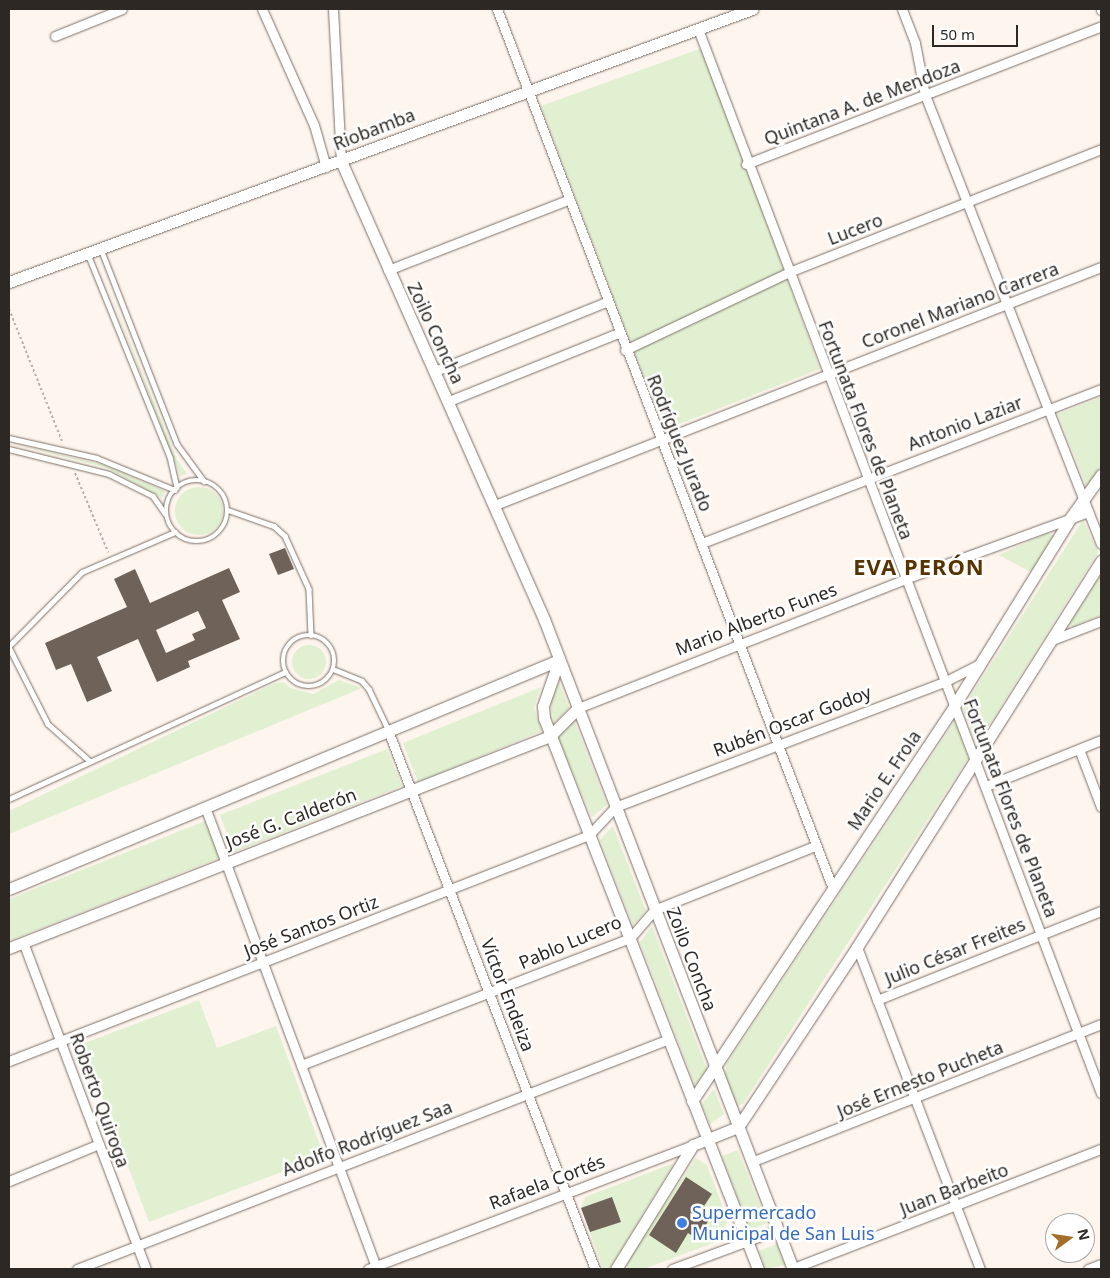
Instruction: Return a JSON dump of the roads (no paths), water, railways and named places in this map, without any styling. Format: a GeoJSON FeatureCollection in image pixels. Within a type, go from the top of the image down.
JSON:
{"type":"FeatureCollection","features":[{"type":"Feature","properties":{"kind":"street"},"geometry":{"type":"LineString","coordinates":[[55,36],[122,9]]}},
{"type":"Feature","properties":{"kind":"street"},"geometry":{"type":"LineString","coordinates":[[262,9],[314,125],[326,167]]}},
{"type":"Feature","properties":{"kind":"street","name":"Zoilo Concha"},"geometry":{"type":"LineString","coordinates":[[333,9],[341,161],[388,270],[495,504],[559,660],[793,1269]]}},
{"type":"Feature","properties":{"kind":"street","name":"Rodríguez Jurado"},"geometry":{"type":"LineString","coordinates":[[497,9],[606,302],[662,439],[815,846],[833,889]]}},
{"type":"Feature","properties":{"kind":"street","name":"Riobamba"},"geometry":{"type":"LineString","coordinates":[[9,282],[101,250],[528,90],[698,29],[726,13],[752,9]]}},
{"type":"Feature","properties":{"kind":"street"},"geometry":{"type":"LineString","coordinates":[[902,9],[915,43],[926,95],[1101,544]]}},
{"type":"Feature","properties":{"kind":"street","name":"Quintana A. de Mendoza"},"geometry":{"type":"LineString","coordinates":[[746,164],[1101,26]]}},
{"type":"Feature","properties":{"kind":"street","name":"Fortunata Flores de Planeta"},"geometry":{"type":"LineString","coordinates":[[698,29],[746,164],[789,272],[905,579],[946,680],[974,760],[986,786],[1101,1094]]}},
{"type":"Feature","properties":{"kind":"street","name":"Lucero"},"geometry":{"type":"LineString","coordinates":[[625,350],[789,272],[1101,149]]}},
{"type":"Feature","properties":{"kind":"street"},"geometry":{"type":"LineString","coordinates":[[388,270],[568,200]]}},
{"type":"Feature","properties":{"kind":"street","name":"Coronel Mariano Carrera"},"geometry":{"type":"LineString","coordinates":[[495,504],[1101,267]]}},
{"type":"Feature","properties":{"kind":"street"},"geometry":{"type":"LineString","coordinates":[[435,371],[606,302]]}},
{"type":"Feature","properties":{"kind":"street"},"geometry":{"type":"LineString","coordinates":[[449,402],[618,333]]}},
{"type":"Feature","properties":{"kind":"street","name":"Antonio Laziar"},"geometry":{"type":"LineString","coordinates":[[702,543],[867,477],[1101,389]]}},
{"type":"Feature","properties":{"kind":"street","name":"Mario E. Frola"},"geometry":{"type":"LineString","coordinates":[[692,1101],[954,706],[1071,517],[1086,506],[1101,475]]}},
{"type":"Feature","properties":{"kind":"street","name":"Mario Alberto Funes"},"geometry":{"type":"LineString","coordinates":[[578,708],[905,579],[1071,517]]}},
{"type":"Feature","properties":{"kind":"street"},"geometry":{"type":"LineString","coordinates":[[738,1127],[857,947],[1101,561]]}},
{"type":"Feature","properties":{"kind":"street"},"geometry":{"type":"LineString","coordinates":[[1052,640],[1101,621]]}},
{"type":"Feature","properties":{"kind":"street"},"geometry":{"type":"LineString","coordinates":[[9,889],[389,733],[559,660]]}},
{"type":"Feature","properties":{"kind":"street"},"geometry":{"type":"LineString","coordinates":[[559,660],[544,706],[550,736],[758,1269]]}},
{"type":"Feature","properties":{"kind":"street","name":"Rubén Oscar Godoy"},"geometry":{"type":"LineString","coordinates":[[615,807],[946,680],[979,664]]}},
{"type":"Feature","properties":{"kind":"street","name":"José G. Calderón"},"geometry":{"type":"LineString","coordinates":[[9,948],[550,736],[578,708]]}},
{"type":"Feature","properties":{"kind":"street","name":"Víctor Endeiza"},"geometry":{"type":"LineString","coordinates":[[389,733],[410,792],[490,993],[595,1269]]}},
{"type":"Feature","properties":{"kind":"street"},"geometry":{"type":"LineString","coordinates":[[986,786],[1101,740]]}},
{"type":"Feature","properties":{"kind":"street"},"geometry":{"type":"LineString","coordinates":[[1079,749],[1101,807]]}},
{"type":"Feature","properties":{"kind":"street"},"geometry":{"type":"LineString","coordinates":[[205,807],[224,863],[339,1165],[374,1268]]}},
{"type":"Feature","properties":{"kind":"street","name":"José Santos Ortiz"},"geometry":{"type":"LineString","coordinates":[[9,1061],[589,835],[615,807]]}},
{"type":"Feature","properties":{"kind":"street","name":"Pablo Lucero"},"geometry":{"type":"LineString","coordinates":[[301,1065],[630,938],[654,910],[815,846]]}},
{"type":"Feature","properties":{"kind":"street","name":"Julio César Freites"},"geometry":{"type":"LineString","coordinates":[[877,1000],[1101,911]]}},
{"type":"Feature","properties":{"kind":"street","name":"Roberto Quiroga"},"geometry":{"type":"LineString","coordinates":[[23,942],[146,1269]]}},
{"type":"Feature","properties":{"kind":"street"},"geometry":{"type":"LineString","coordinates":[[857,947],[980,1269]]}},
{"type":"Feature","properties":{"kind":"street","name":"José Ernesto Pucheta"},"geometry":{"type":"LineString","coordinates":[[751,1162],[916,1100],[1101,1024]]}},
{"type":"Feature","properties":{"kind":"street","name":"Adolfo Rodríguez Saa"},"geometry":{"type":"LineString","coordinates":[[78,1269],[339,1165],[669,1039]]}},
{"type":"Feature","properties":{"kind":"street","name":"Rafaela Cortés"},"geometry":{"type":"LineString","coordinates":[[374,1268],[738,1127]]}},
{"type":"Feature","properties":{"kind":"street"},"geometry":{"type":"LineString","coordinates":[[9,1181],[99,1144]]}},
{"type":"Feature","properties":{"kind":"street"},"geometry":{"type":"LineString","coordinates":[[616,1269],[693,1145]]}},
{"type":"Feature","properties":{"kind":"street","name":"Juan Barbeito"},"geometry":{"type":"LineString","coordinates":[[793,1269],[1101,1149]]}},
{"type":"Feature","properties":{"kind":"street"},"geometry":{"type":"LineString","coordinates":[[672,1269],[777,1230]]}},
{"type":"Feature","properties":{"kind":"street"},"geometry":{"type":"LineString","coordinates":[[1088,1269],[1101,1264]]}},
{"type":"Feature","properties":{"kind":"lane"},"geometry":{"type":"LineString","coordinates":[[9,449],[109,474],[145,492],[161,504],[175,532],[191,542],[209,540],[223,528],[228,510],[218,489],[204,481],[177,444],[101,250]]}},
{"type":"Feature","properties":{"kind":"lane"},"geometry":{"type":"LineString","coordinates":[[88,254],[170,457],[176,488]]}},
{"type":"Feature","properties":{"kind":"lane"},"geometry":{"type":"LineString","coordinates":[[9,438],[110,462],[176,488]]}},
{"type":"Feature","properties":{"kind":"lane"},"geometry":{"type":"LineString","coordinates":[[167,517],[167,502],[176,488],[190,481],[204,481]]}},
{"type":"Feature","properties":{"kind":"lane"},"geometry":{"type":"LineString","coordinates":[[228,510],[274,526],[285,536],[309,589],[312,635]]}},
{"type":"Feature","properties":{"kind":"lane"},"geometry":{"type":"LineString","coordinates":[[90,761],[48,724],[9,646],[82,572],[175,532]]}},
{"type":"Feature","properties":{"kind":"lane"},"geometry":{"type":"LineString","coordinates":[[312,635],[330,647],[333,670],[324,682],[310,687],[295,683],[285,672],[283,656],[290,643],[312,635]]}},
{"type":"Feature","properties":{"kind":"lane"},"geometry":{"type":"LineString","coordinates":[[333,670],[362,681],[369,689],[389,733]]}},
{"type":"Feature","properties":{"kind":"lane"},"geometry":{"type":"LineString","coordinates":[[9,799],[285,672]]}},
{"type":"Feature","properties":{"kind":"place","name":"Supermercado Municipal de San Luis"},"geometry":{"type":"Point","coordinates":[682,1223]}},
{"type":"Feature","properties":{"kind":"district","name":"EVA PERÓN"},"geometry":{"type":"Point","coordinates":[919,567]}}]}
